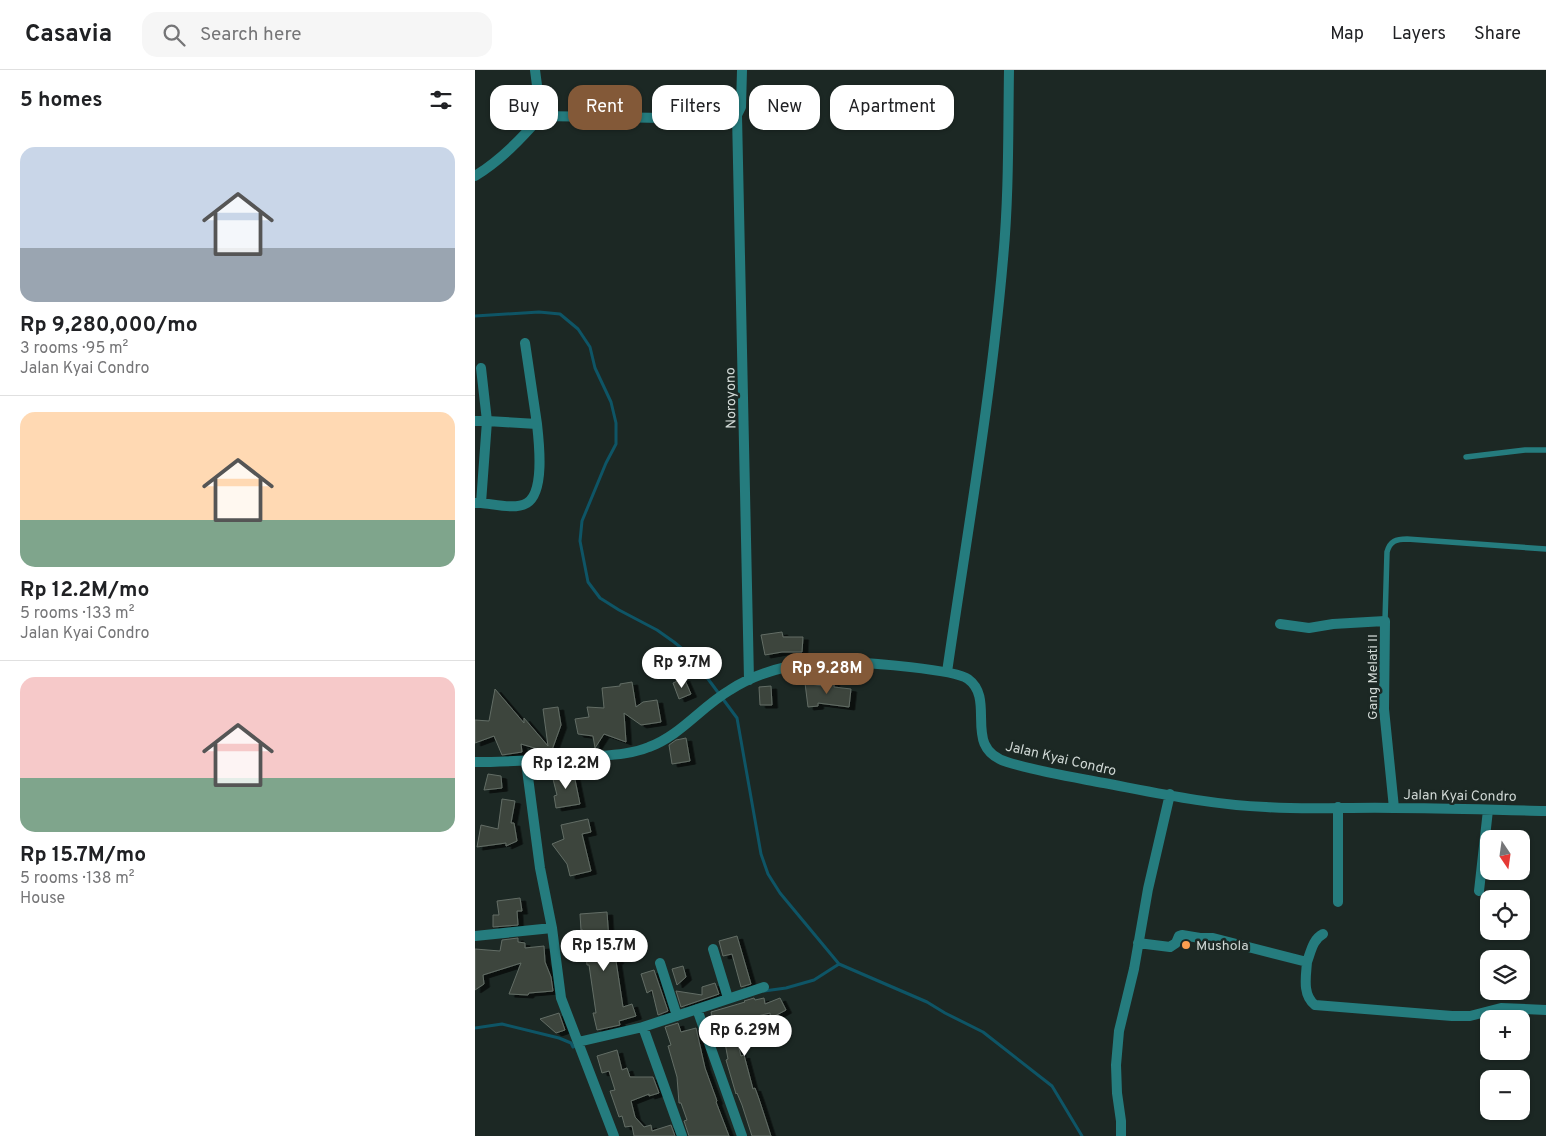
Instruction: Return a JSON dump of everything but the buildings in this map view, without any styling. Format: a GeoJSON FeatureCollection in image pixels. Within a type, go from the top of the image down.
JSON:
{"type":"FeatureCollection","features":[{"type":"Feature","properties":{"kind":"street"},"geometry":{"type":"LineString","coordinates":[[535,70],[537,85]]}},
{"type":"Feature","properties":{"kind":"street","name":"Noroyono"},"geometry":{"type":"LineString","coordinates":[[739,111],[741,107],[742,70]]}},
{"type":"Feature","properties":{"kind":"street"},"geometry":{"type":"LineString","coordinates":[[947,672],[985,425],[1003,258],[1007,205],[1009,70]]}},
{"type":"Feature","properties":{"kind":"street"},"geometry":{"type":"LineString","coordinates":[[558,116],[652,118]]}},
{"type":"Feature","properties":{"kind":"street"},"geometry":{"type":"LineString","coordinates":[[475,176],[489,168],[521,140],[529,130]]}},
{"type":"Feature","properties":{"kind":"street","name":"Noroyono"},"geometry":{"type":"LineString","coordinates":[[737,130],[749,680]]}},
{"type":"Feature","properties":{"kind":"street"},"geometry":{"type":"LineString","coordinates":[[481,368],[487,421],[478,503],[517,505],[527,502],[534,493],[540,466],[537,424],[525,343]]}},
{"type":"Feature","properties":{"kind":"street"},"geometry":{"type":"LineString","coordinates":[[475,421],[537,424]]}},
{"type":"Feature","properties":{"kind":"street","name":"Gang Melati II"},"geometry":{"type":"LineString","coordinates":[[1280,624],[1309,628],[1333,624],[1385,622],[1383,709],[1394,808]]}},
{"type":"Feature","properties":{"kind":"street","name":"Jalan Kyai Condro"},"geometry":{"type":"LineString","coordinates":[[475,762],[526,762],[647,749],[680,729],[729,690],[765,673],[791,666],[822,662],[848,662],[947,672],[968,679],[975,688],[980,704],[981,731],[984,744],[993,756],[1011,763],[1058,775],[1207,801],[1267,808],[1546,811]]}},
{"type":"Feature","properties":{"kind":"street"},"geometry":{"type":"LineString","coordinates":[[526,762],[540,868],[552,928],[561,998],[614,1136]]}},
{"type":"Feature","properties":{"kind":"street"},"geometry":{"type":"LineString","coordinates":[[1121,1136],[1116,1065],[1119,1031],[1134,969],[1148,889],[1170,794]]}},
{"type":"Feature","properties":{"kind":"street"},"geometry":{"type":"LineString","coordinates":[[1338,808],[1338,902]]}},
{"type":"Feature","properties":{"kind":"street"},"geometry":{"type":"LineString","coordinates":[[1479,891],[1488,810]]}},
{"type":"Feature","properties":{"kind":"street"},"geometry":{"type":"LineString","coordinates":[[475,936],[552,928]]}},
{"type":"Feature","properties":{"kind":"street"},"geometry":{"type":"LineString","coordinates":[[1323,934],[1315,940],[1307,962],[1308,998],[1315,1005],[1452,1016],[1470,1016],[1501,1008],[1546,1010]]}},
{"type":"Feature","properties":{"kind":"street"},"geometry":{"type":"LineString","coordinates":[[1138,944],[1170,948],[1176,943],[1179,936],[1182,935],[1213,938],[1307,962]]}},
{"type":"Feature","properties":{"kind":"street"},"geometry":{"type":"LineString","coordinates":[[713,949],[728,998]]}},
{"type":"Feature","properties":{"kind":"street"},"geometry":{"type":"LineString","coordinates":[[660,963],[677,1016]]}},
{"type":"Feature","properties":{"kind":"street"},"geometry":{"type":"LineString","coordinates":[[580,1046],[645,1031],[677,1016],[697,1012],[728,998],[764,987]]}},
{"type":"Feature","properties":{"kind":"street"},"geometry":{"type":"LineString","coordinates":[[697,1012],[742,1136]]}},
{"type":"Feature","properties":{"kind":"street"},"geometry":{"type":"LineString","coordinates":[[645,1031],[682,1136]]}},
{"type":"Feature","properties":{"kind":"lane"},"geometry":{"type":"LineString","coordinates":[[1466,457],[1525,450],[1546,450]]}},
{"type":"Feature","properties":{"kind":"lane"},"geometry":{"type":"LineString","coordinates":[[1385,622],[1387,552],[1389,546],[1398,539],[1546,549]]}},
{"type":"Feature","properties":{"kind":"waterway"},"geometry":{"type":"LineString","coordinates":[[475,316],[539,312],[560,314],[578,329],[590,347],[595,368],[611,402],[616,423],[616,444],[582,521],[580,541],[588,582],[600,598],[657,630],[691,656],[737,718],[761,854],[768,874],[780,893],[839,964],[927,1002],[983,1032],[1052,1086],[1082,1136]]}},
{"type":"Feature","properties":{"kind":"waterway"},"geometry":{"type":"LineString","coordinates":[[764,991],[786,988],[814,980],[839,964]]}},
{"type":"Feature","properties":{"kind":"waterway"},"geometry":{"type":"LineString","coordinates":[[475,1028],[502,1024],[559,1038],[571,1043],[573,1047],[578,1045]]}},
{"type":"Feature","properties":{"kind":"place","name":"Mushola"},"geometry":{"type":"Point","coordinates":[1186,945]}}]}
